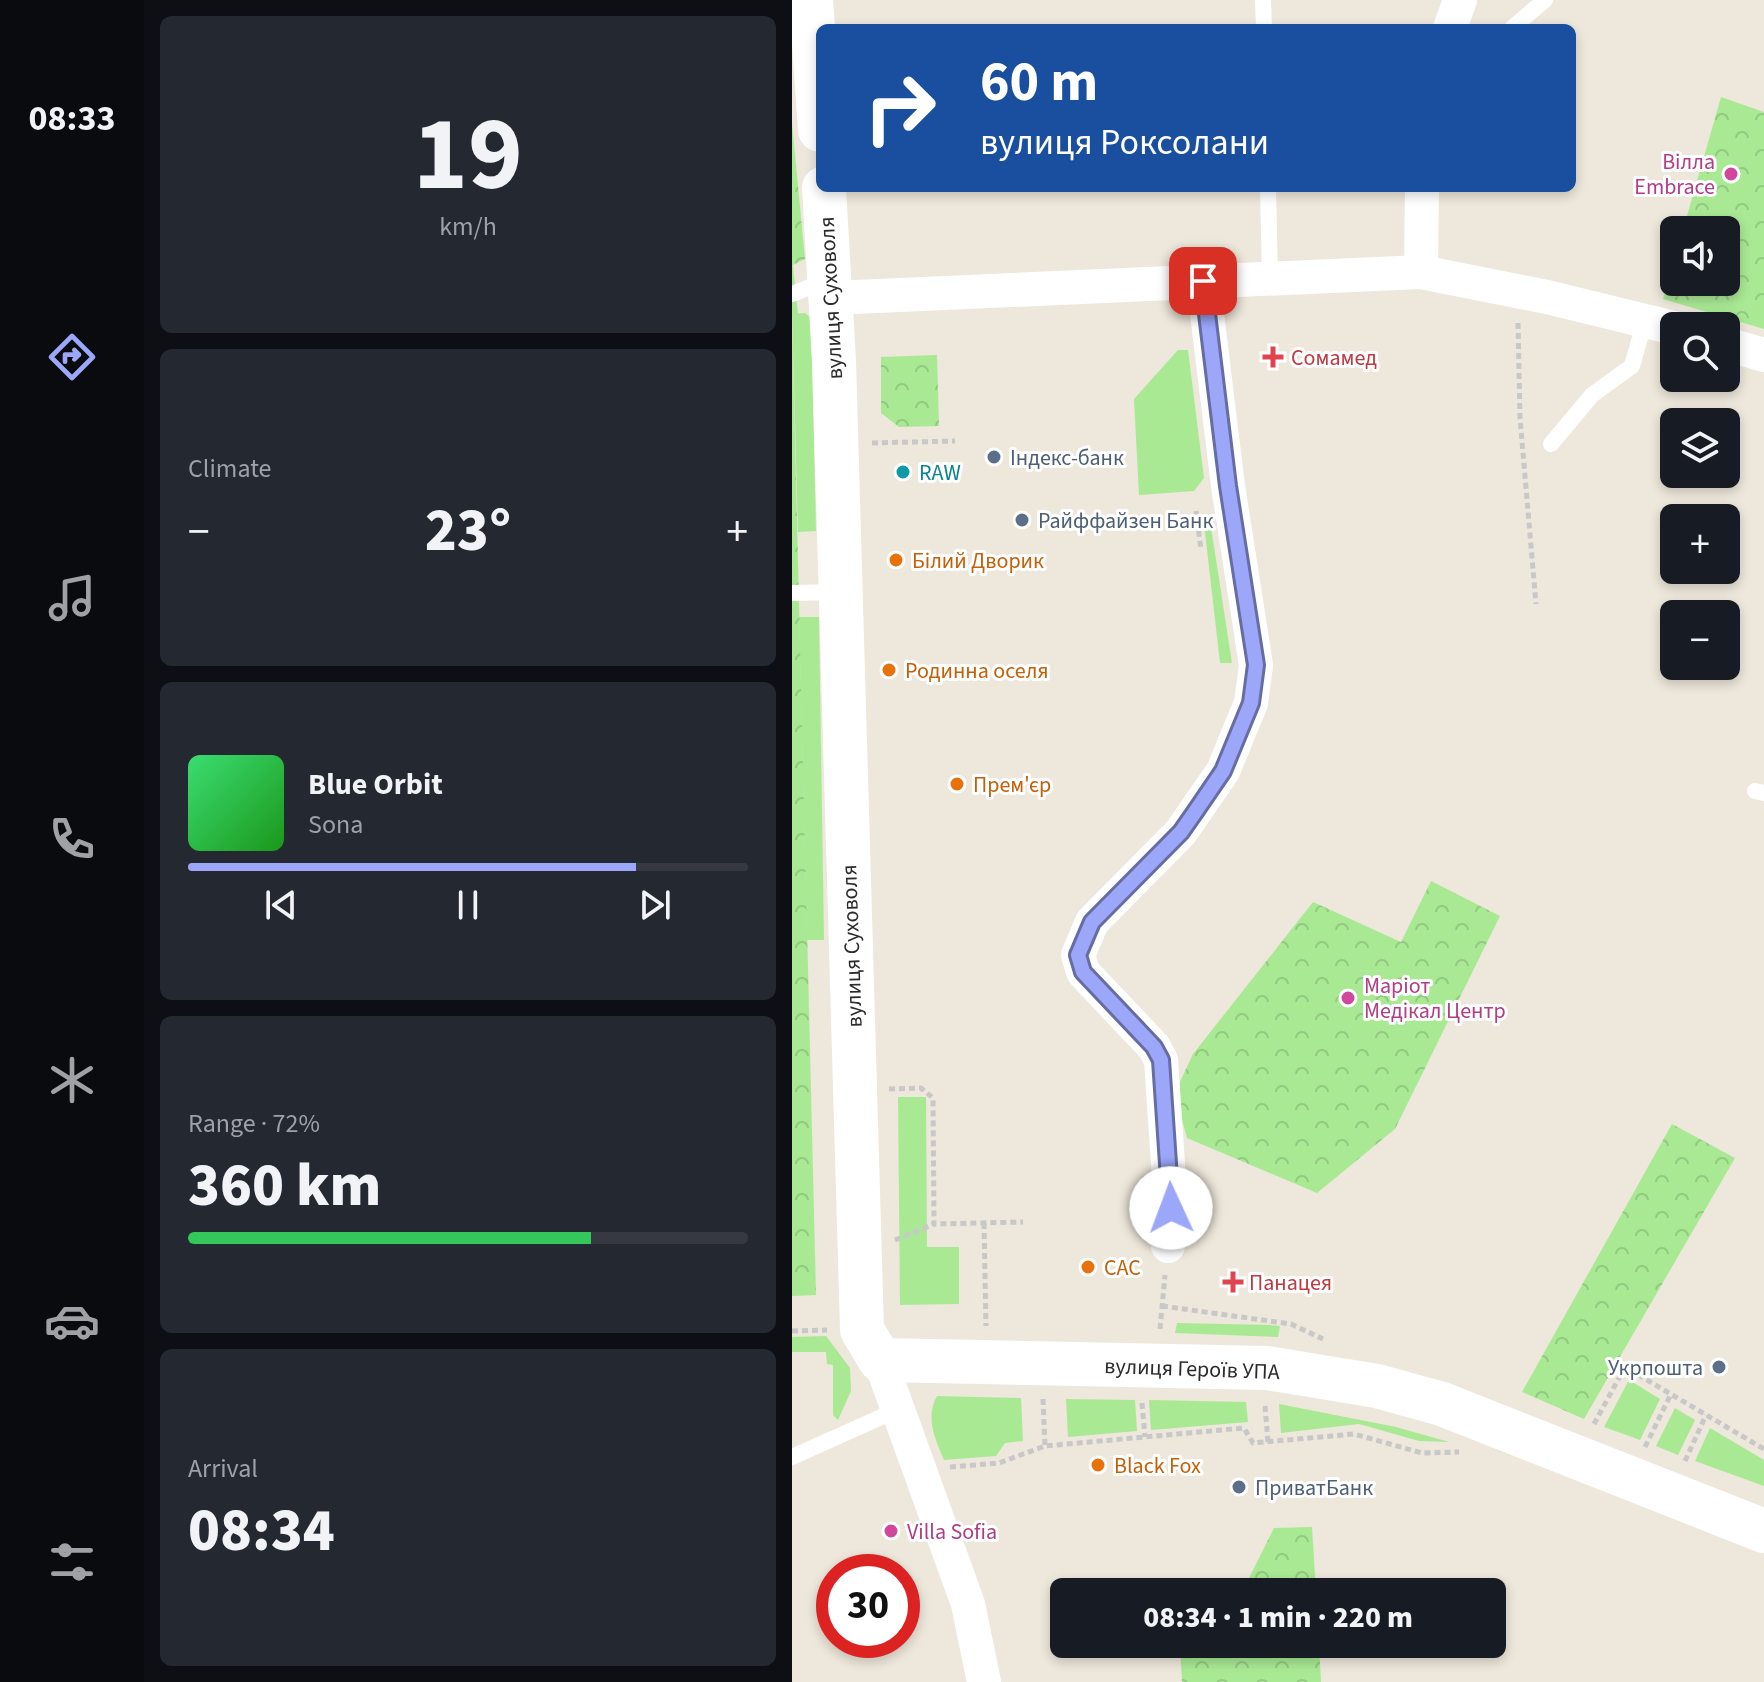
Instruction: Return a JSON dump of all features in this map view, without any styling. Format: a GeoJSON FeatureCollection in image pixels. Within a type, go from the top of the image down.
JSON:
{"type":"FeatureCollection","features":[{"type":"Feature","properties":{"kind":"street"},"geometry":{"type":"LineString","coordinates":[[811,0],[816,72]]}},
{"type":"Feature","properties":{"kind":"street"},"geometry":{"type":"LineString","coordinates":[[1451,24],[1460,0]]}},
{"type":"Feature","properties":{"kind":"street","name":"вулиця Суховоля"},"geometry":{"type":"LineString","coordinates":[[824,192],[818,290],[841,592],[862,1330],[880,1360],[968,1604],[984,1682]]}},
{"type":"Feature","properties":{"kind":"street"},"geometry":{"type":"LineString","coordinates":[[1421,272],[1422,192]]}},
{"type":"Feature","properties":{"kind":"street"},"geometry":{"type":"LineString","coordinates":[[818,290],[1203,281],[1421,272],[1660,324]]}},
{"type":"Feature","properties":{"kind":"street"},"geometry":{"type":"LineString","coordinates":[[1168,1246],[1171,1208],[1161,1060],[1154,1047],[1083,972],[1078,955],[1092,922],[1189,820],[1223,771],[1251,703],[1256,665],[1228,486],[1203,281]]}},
{"type":"Feature","properties":{"kind":"street"},"geometry":{"type":"LineString","coordinates":[[1740,348],[1764,355]]}},
{"type":"Feature","properties":{"kind":"street","name":"вулиця Героїв УПА"},"geometry":{"type":"LineString","coordinates":[[880,1360],[1267,1368],[1377,1386],[1442,1404],[1764,1531]]}},
{"type":"Feature","properties":{"kind":"lane"},"geometry":{"type":"LineString","coordinates":[[1263,0],[1264,24]]}},
{"type":"Feature","properties":{"kind":"lane"},"geometry":{"type":"LineString","coordinates":[[1517,24],[1545,0]]}},
{"type":"Feature","properties":{"kind":"lane"},"geometry":{"type":"LineString","coordinates":[[1268,192],[1270,278]]}},
{"type":"Feature","properties":{"kind":"lane"},"geometry":{"type":"LineString","coordinates":[[1551,444],[1592,395],[1632,366],[1660,324]]}},
{"type":"Feature","properties":{"kind":"lane"},"geometry":{"type":"LineString","coordinates":[[792,593],[841,592]]}},
{"type":"Feature","properties":{"kind":"lane"},"geometry":{"type":"LineString","coordinates":[[792,1457],[897,1410]]}},
{"type":"Feature","properties":{"kind":"path"},"geometry":{"type":"LineString","coordinates":[[1518,322],[1536,604]]}},
{"type":"Feature","properties":{"kind":"path"},"geometry":{"type":"LineString","coordinates":[[865,443],[955,441]]}},
{"type":"Feature","properties":{"kind":"path"},"geometry":{"type":"LineString","coordinates":[[1197,515],[1201,550]]}},
{"type":"Feature","properties":{"kind":"path"},"geometry":{"type":"LineString","coordinates":[[884,1093],[891,1088],[921,1088],[933,1098],[934,1224]]}},
{"type":"Feature","properties":{"kind":"path"},"geometry":{"type":"LineString","coordinates":[[891,1242],[934,1224],[1023,1222]]}},
{"type":"Feature","properties":{"kind":"path"},"geometry":{"type":"LineString","coordinates":[[984,1223],[986,1333]]}},
{"type":"Feature","properties":{"kind":"path"},"geometry":{"type":"LineString","coordinates":[[1160,1337],[1168,1246]]}},
{"type":"Feature","properties":{"kind":"path"},"geometry":{"type":"LineString","coordinates":[[1162,1306],[1291,1324],[1327,1341]]}},
{"type":"Feature","properties":{"kind":"path"},"geometry":{"type":"LineString","coordinates":[[792,1331],[838,1330]]}},
{"type":"Feature","properties":{"kind":"path"},"geometry":{"type":"LineString","coordinates":[[1590,1432],[1625,1367],[1764,1449]]}},
{"type":"Feature","properties":{"kind":"path"},"geometry":{"type":"LineString","coordinates":[[1043,1392],[1045,1446]]}},
{"type":"Feature","properties":{"kind":"path"},"geometry":{"type":"LineString","coordinates":[[1141,1394],[1145,1437]]}},
{"type":"Feature","properties":{"kind":"path"},"geometry":{"type":"LineString","coordinates":[[1643,1452],[1671,1394]]}},
{"type":"Feature","properties":{"kind":"path"},"geometry":{"type":"LineString","coordinates":[[1265,1408],[1268,1442]]}},
{"type":"Feature","properties":{"kind":"path"},"geometry":{"type":"LineString","coordinates":[[1682,1467],[1706,1415]]}},
{"type":"Feature","properties":{"kind":"path"},"geometry":{"type":"LineString","coordinates":[[940,1468],[999,1463],[1045,1446],[1244,1428],[1248,1430],[1252,1443],[1354,1434],[1422,1453],[1466,1452]]}},
{"type":"Feature","properties":{"kind":"green space","name":"Вілла Embrace"},"geometry":{"type":"Polygon","coordinates":[[[1721,97],[1764,112],[1764,329],[1740,322],[1740,312],[1707,312],[1663,299],[1664,296],[1740,296],[1740,216],[1687,216],[1721,97]]]}},
{"type":"Feature","properties":{"kind":"green space"},"geometry":{"type":"Polygon","coordinates":[[[792,123],[805,259],[793,265],[798,314],[792,314],[792,123]]]}},
{"type":"Feature","properties":{"kind":"green space"},"geometry":{"type":"Polygon","coordinates":[[[805,313],[811,318],[816,531],[798,532],[792,314],[805,313]]]}},
{"type":"Feature","properties":{"kind":"green space"},"geometry":{"type":"Polygon","coordinates":[[[792,316],[816,1295],[792,1296],[792,316]]]}},
{"type":"Feature","properties":{"kind":"green space"},"geometry":{"type":"Polygon","coordinates":[[[1178,350],[1188,350],[1204,478],[1194,491],[1139,495],[1134,399],[1178,350]]]}},
{"type":"Feature","properties":{"kind":"green space"},"geometry":{"type":"Polygon","coordinates":[[[937,355],[939,426],[899,427],[881,413],[881,357],[937,355]]]}},
{"type":"Feature","properties":{"kind":"green space"},"geometry":{"type":"Polygon","coordinates":[[[1209,514],[1232,663],[1220,663],[1203,515],[1209,514]]]}},
{"type":"Feature","properties":{"kind":"green space"},"geometry":{"type":"Polygon","coordinates":[[[799,617],[819,617],[824,940],[807,940],[799,617]]]}},
{"type":"Feature","properties":{"kind":"green space","name":"Маріот Медікал Центр"},"geometry":{"type":"Polygon","coordinates":[[[1431,881],[1500,916],[1395,1129],[1317,1193],[1187,1138],[1180,1113],[1179,1084],[1193,1054],[1313,902],[1401,942],[1431,881]]]}},
{"type":"Feature","properties":{"kind":"green space"},"geometry":{"type":"Polygon","coordinates":[[[898,1097],[926,1097],[927,1247],[959,1247],[959,1304],[900,1305],[898,1097]]]}},
{"type":"Feature","properties":{"kind":"green space"},"geometry":{"type":"Polygon","coordinates":[[[1672,1124],[1735,1158],[1584,1419],[1522,1392],[1672,1124]]]}},
{"type":"Feature","properties":{"kind":"green space"},"geometry":{"type":"Polygon","coordinates":[[[1177,1323],[1280,1326],[1278,1337],[1175,1333],[1177,1323]]]}},
{"type":"Feature","properties":{"kind":"green space"},"geometry":{"type":"Polygon","coordinates":[[[826,1336],[850,1368],[851,1391],[838,1420],[833,1415],[833,1365],[827,1364],[826,1352],[792,1352],[792,1337],[826,1336]]]}},
{"type":"Feature","properties":{"kind":"green space"},"geometry":{"type":"Polygon","coordinates":[[[1629,1380],[1660,1399],[1640,1440],[1604,1427],[1629,1380]]]}},
{"type":"Feature","properties":{"kind":"green space"},"geometry":{"type":"Polygon","coordinates":[[[937,1396],[1021,1398],[1023,1441],[1005,1443],[996,1456],[944,1460],[932,1420],[937,1396]]]}},
{"type":"Feature","properties":{"kind":"green space"},"geometry":{"type":"Polygon","coordinates":[[[1066,1399],[1135,1400],[1137,1431],[1068,1437],[1066,1399]]]}},
{"type":"Feature","properties":{"kind":"green space"},"geometry":{"type":"Polygon","coordinates":[[[1149,1400],[1246,1402],[1248,1422],[1151,1430],[1149,1400]]]}},
{"type":"Feature","properties":{"kind":"green space"},"geometry":{"type":"Polygon","coordinates":[[[1279,1404],[1396,1427],[1449,1442],[1419,1441],[1359,1424],[1281,1433],[1279,1404]]]}},
{"type":"Feature","properties":{"kind":"green space"},"geometry":{"type":"Polygon","coordinates":[[[1675,1408],[1695,1420],[1678,1455],[1656,1446],[1675,1408]]]}},
{"type":"Feature","properties":{"kind":"green space"},"geometry":{"type":"Polygon","coordinates":[[[1710,1428],[1764,1460],[1764,1486],[1695,1461],[1710,1428]]]}},
{"type":"Feature","properties":{"kind":"green space"},"geometry":{"type":"Polygon","coordinates":[[[1312,1527],[1315,1578],[1249,1578],[1274,1528],[1312,1527]]]}},
{"type":"Feature","properties":{"kind":"green space"},"geometry":{"type":"Polygon","coordinates":[[[1181,1658],[1320,1658],[1321,1682],[1182,1682],[1181,1658]]]}},
{"type":"Feature","properties":{"kind":"place","name":"Вілла Embrace"},"geometry":{"type":"Point","coordinates":[1731,174]}},
{"type":"Feature","properties":{"kind":"place","name":"Сомамед"},"geometry":{"type":"Point","coordinates":[1273,357]}},
{"type":"Feature","properties":{"kind":"place","name":"Індекс-банк"},"geometry":{"type":"Point","coordinates":[994,457]}},
{"type":"Feature","properties":{"kind":"place","name":"RAW"},"geometry":{"type":"Point","coordinates":[903,472]}},
{"type":"Feature","properties":{"kind":"place","name":"Райффайзен Банк"},"geometry":{"type":"Point","coordinates":[1022,520]}},
{"type":"Feature","properties":{"kind":"place","name":"Білий Дворик"},"geometry":{"type":"Point","coordinates":[896,560]}},
{"type":"Feature","properties":{"kind":"place","name":"Родинна оселя"},"geometry":{"type":"Point","coordinates":[889,670]}},
{"type":"Feature","properties":{"kind":"place","name":"Прем'єр"},"geometry":{"type":"Point","coordinates":[957,784]}},
{"type":"Feature","properties":{"kind":"place","name":"Маріот Медікал Центр"},"geometry":{"type":"Point","coordinates":[1348,998]}},
{"type":"Feature","properties":{"kind":"place","name":"САС"},"geometry":{"type":"Point","coordinates":[1088,1267]}},
{"type":"Feature","properties":{"kind":"place","name":"Панацея"},"geometry":{"type":"Point","coordinates":[1233,1282]}},
{"type":"Feature","properties":{"kind":"place","name":"Укрпошта"},"geometry":{"type":"Point","coordinates":[1719,1367]}},
{"type":"Feature","properties":{"kind":"place","name":"Black Fox"},"geometry":{"type":"Point","coordinates":[1098,1465]}},
{"type":"Feature","properties":{"kind":"place","name":"ПриватБанк"},"geometry":{"type":"Point","coordinates":[1239,1487]}},
{"type":"Feature","properties":{"kind":"place","name":"Villa Sofia"},"geometry":{"type":"Point","coordinates":[891,1531]}},
{"type":"Feature","properties":{"kind":"route"},"geometry":{"type":"LineString","coordinates":[[1171,1208],[1161,1060],[1154,1047],[1083,972],[1078,955],[1092,922],[1181,832],[1195,812],[1223,771],[1251,703],[1256,665],[1228,486],[1203,281]]}}]}
